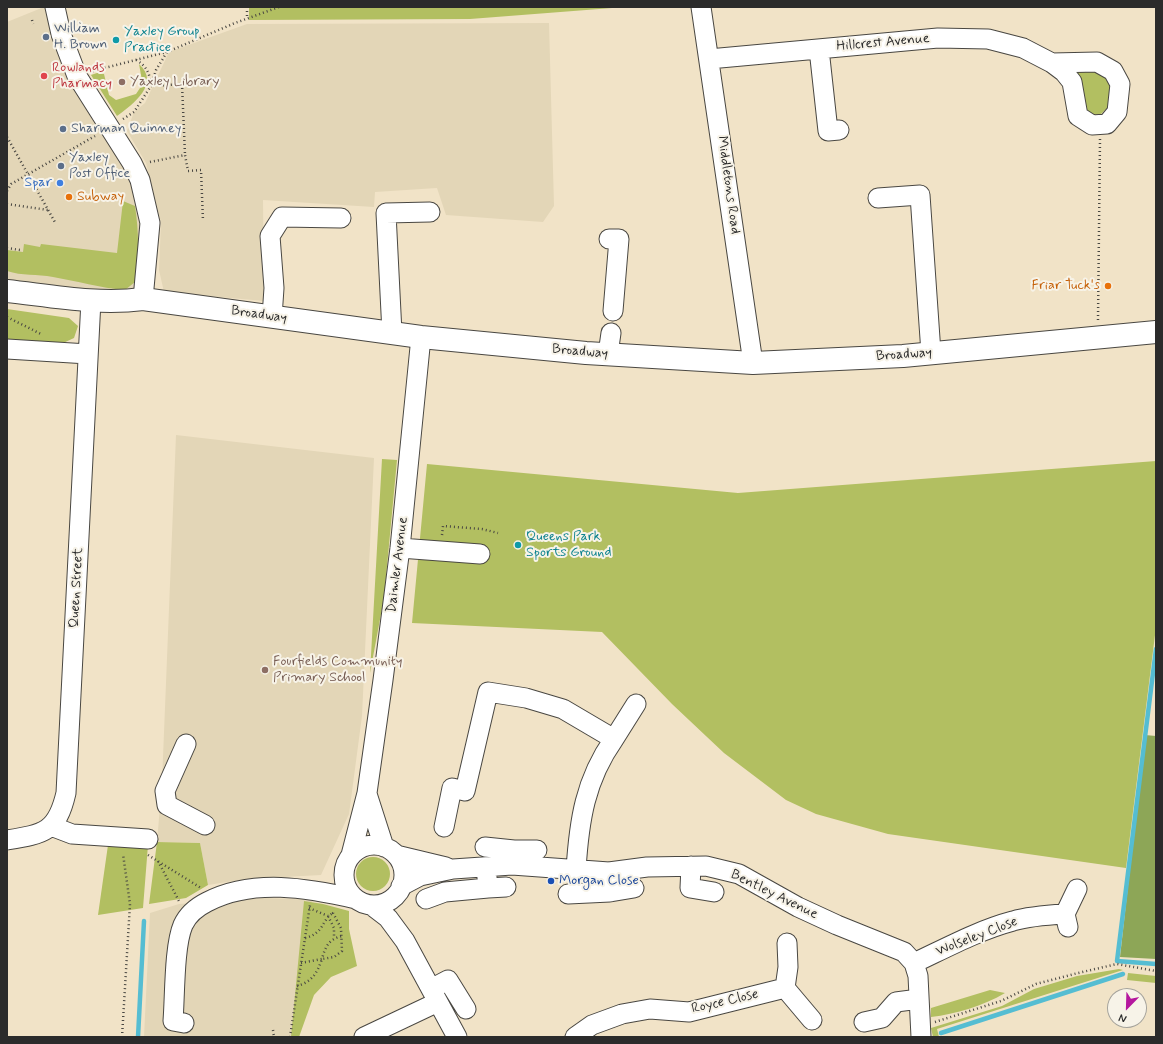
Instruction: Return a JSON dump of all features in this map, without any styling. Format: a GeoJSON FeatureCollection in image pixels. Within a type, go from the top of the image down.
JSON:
{"type":"FeatureCollection","features":[{"type":"Feature","properties":{"kind":"main road","name":"Broadway"},"geometry":{"type":"LineString","coordinates":[[7,291],[91,300],[128,301],[143,299],[421,337],[608,354],[753,363],[931,353],[1156,332]]}},
{"type":"Feature","properties":{"kind":"street"},"geometry":{"type":"LineString","coordinates":[[55,7],[61,34],[77,76],[132,163],[140,180],[150,223],[143,299]]}},
{"type":"Feature","properties":{"kind":"street","name":"Middletons Road"},"geometry":{"type":"LineString","coordinates":[[701,7],[753,363]]}},
{"type":"Feature","properties":{"kind":"street","name":"Hillcrest Avenue"},"geometry":{"type":"LineString","coordinates":[[709,59],[938,38],[988,39],[1023,48],[1052,63],[1064,72],[1072,82],[1078,116],[1092,125],[1107,124],[1117,112],[1120,84],[1113,71],[1097,62],[1052,63]]}},
{"type":"Feature","properties":{"kind":"street"},"geometry":{"type":"LineString","coordinates":[[819,49],[828,132],[839,130]]}},
{"type":"Feature","properties":{"kind":"street"},"geometry":{"type":"LineString","coordinates":[[878,198],[920,195],[931,353]]}},
{"type":"Feature","properties":{"kind":"street"},"geometry":{"type":"LineString","coordinates":[[392,333],[386,213],[430,212]]}},
{"type":"Feature","properties":{"kind":"street"},"geometry":{"type":"LineString","coordinates":[[272,317],[274,288],[270,236],[282,217],[341,218]]}},
{"type":"Feature","properties":{"kind":"street"},"geometry":{"type":"LineString","coordinates":[[609,239],[619,239],[613,311]]}},
{"type":"Feature","properties":{"kind":"street","name":"Queen Street"},"geometry":{"type":"LineString","coordinates":[[7,840],[30,836],[51,826],[62,811],[66,793],[91,300]]}},
{"type":"Feature","properties":{"kind":"street"},"geometry":{"type":"LineString","coordinates":[[608,354],[611,333]]}},
{"type":"Feature","properties":{"kind":"street","name":"Daimler Avenue"},"geometry":{"type":"LineString","coordinates":[[348,863],[367,793],[400,548],[421,337]]}},
{"type":"Feature","properties":{"kind":"street"},"geometry":{"type":"LineString","coordinates":[[7,349],[88,354]]}},
{"type":"Feature","properties":{"kind":"street"},"geometry":{"type":"LineString","coordinates":[[400,548],[480,554]]}},
{"type":"Feature","properties":{"kind":"street"},"geometry":{"type":"LineString","coordinates":[[444,827],[464,790],[488,692],[526,698],[563,709],[614,739]]}},
{"type":"Feature","properties":{"kind":"street"},"geometry":{"type":"LineString","coordinates":[[576,870],[578,828],[587,794],[601,758],[636,704]]}},
{"type":"Feature","properties":{"kind":"street"},"geometry":{"type":"LineString","coordinates":[[186,744],[165,791],[167,805],[205,825]]}},
{"type":"Feature","properties":{"kind":"street","name":"Daimler Avenue"},"geometry":{"type":"LineString","coordinates":[[367,793],[390,851]]}},
{"type":"Feature","properties":{"kind":"street"},"geometry":{"type":"LineString","coordinates":[[51,826],[72,834],[120,837],[146,846]]}},
{"type":"Feature","properties":{"kind":"street"},"geometry":{"type":"LineString","coordinates":[[309,896],[348,863],[364,846],[375,845],[390,851],[403,870],[397,892],[405,941]]}},
{"type":"Feature","properties":{"kind":"street"},"geometry":{"type":"LineString","coordinates":[[485,847],[513,858],[537,850]]}},
{"type":"Feature","properties":{"kind":"street","name":"Bentley Avenue"},"geometry":{"type":"LineString","coordinates":[[390,851],[453,869]]}},
{"type":"Feature","properties":{"kind":"street","name":"Bentley Avenue"},"geometry":{"type":"LineString","coordinates":[[397,892],[420,876],[453,869],[486,867],[513,858],[576,870],[609,872],[647,867],[706,866],[739,874],[805,910],[904,952],[914,962]]}},
{"type":"Feature","properties":{"kind":"street"},"geometry":{"type":"LineString","coordinates":[[348,863],[346,888],[388,918],[405,941],[457,1037]]}},
{"type":"Feature","properties":{"kind":"street"},"geometry":{"type":"LineString","coordinates":[[691,866],[685,887],[714,892]]}},
{"type":"Feature","properties":{"kind":"street"},"geometry":{"type":"LineString","coordinates":[[426,899],[445,892],[497,888],[486,867]]}},
{"type":"Feature","properties":{"kind":"street"},"geometry":{"type":"LineString","coordinates":[[609,872],[610,892]]}},
{"type":"Feature","properties":{"kind":"street"},"geometry":{"type":"LineString","coordinates":[[184,1023],[173,1022],[179,935],[187,917],[197,907],[215,898],[249,887],[309,896],[381,904],[397,892]]}},
{"type":"Feature","properties":{"kind":"street"},"geometry":{"type":"LineString","coordinates":[[568,894],[610,892],[634,888]]}},
{"type":"Feature","properties":{"kind":"street","name":"Wolseley Close"},"geometry":{"type":"LineString","coordinates":[[914,962],[956,943],[1013,921],[1041,916],[1066,920],[1077,889]]}},
{"type":"Feature","properties":{"kind":"street"},"geometry":{"type":"LineString","coordinates":[[787,943],[790,993],[812,1020]]}},
{"type":"Feature","properties":{"kind":"street"},"geometry":{"type":"LineString","coordinates":[[914,962],[918,976],[920,1030]]}},
{"type":"Feature","properties":{"kind":"street"},"geometry":{"type":"LineString","coordinates":[[364,1037],[434,996],[448,980],[466,1009]]}},
{"type":"Feature","properties":{"kind":"street","name":"Royce Close"},"geometry":{"type":"LineString","coordinates":[[575,1037],[592,1025],[622,1014],[650,1009],[689,1012],[790,993]]}},
{"type":"Feature","properties":{"kind":"street"},"geometry":{"type":"LineString","coordinates":[[864,1022],[882,1018],[896,1002],[919,999]]}},
{"type":"Feature","properties":{"kind":"path"},"geometry":{"type":"LineString","coordinates":[[247,7],[247,18]]}},
{"type":"Feature","properties":{"kind":"path"},"geometry":{"type":"LineString","coordinates":[[77,76],[167,52],[247,18],[279,7]]}},
{"type":"Feature","properties":{"kind":"path"},"geometry":{"type":"LineString","coordinates":[[7,191],[12,184],[28,174],[110,128],[134,112],[151,86],[156,70],[167,52]]}},
{"type":"Feature","properties":{"kind":"path"},"geometry":{"type":"LineString","coordinates":[[136,60],[144,64],[150,76],[151,86]]}},
{"type":"Feature","properties":{"kind":"path"},"geometry":{"type":"LineString","coordinates":[[53,83],[55,89]]}},
{"type":"Feature","properties":{"kind":"path"},"geometry":{"type":"LineString","coordinates":[[151,86],[197,83]]}},
{"type":"Feature","properties":{"kind":"path"},"geometry":{"type":"LineString","coordinates":[[182,84],[185,155],[188,171],[201,170],[203,221]]}},
{"type":"Feature","properties":{"kind":"path"},"geometry":{"type":"LineString","coordinates":[[1098,338],[1100,125]]}},
{"type":"Feature","properties":{"kind":"path"},"geometry":{"type":"LineString","coordinates":[[7,137],[56,224]]}},
{"type":"Feature","properties":{"kind":"path"},"geometry":{"type":"LineString","coordinates":[[132,163],[146,163],[185,155]]}},
{"type":"Feature","properties":{"kind":"path"},"geometry":{"type":"LineString","coordinates":[[7,204],[48,210]]}},
{"type":"Feature","properties":{"kind":"path"},"geometry":{"type":"LineString","coordinates":[[7,248],[20,250]]}},
{"type":"Feature","properties":{"kind":"path"},"geometry":{"type":"LineString","coordinates":[[120,837],[130,904],[122,1037]]}},
{"type":"Feature","properties":{"kind":"path"},"geometry":{"type":"LineString","coordinates":[[146,846],[157,861],[187,917]]}},
{"type":"Feature","properties":{"kind":"path"},"geometry":{"type":"LineString","coordinates":[[157,861],[196,884],[215,898]]}},
{"type":"Feature","properties":{"kind":"path"},"geometry":{"type":"LineString","coordinates":[[309,896],[328,916],[334,928],[334,938]]}},
{"type":"Feature","properties":{"kind":"path"},"geometry":{"type":"LineString","coordinates":[[290,1037],[305,938],[309,896]]}},
{"type":"Feature","properties":{"kind":"path"},"geometry":{"type":"LineString","coordinates":[[305,938],[311,936],[322,928],[328,916],[337,911]]}},
{"type":"Feature","properties":{"kind":"path"},"geometry":{"type":"LineString","coordinates":[[301,963],[322,960],[338,955],[343,946],[342,928],[333,913]]}},
{"type":"Feature","properties":{"kind":"path"},"geometry":{"type":"LineString","coordinates":[[297,986],[306,983],[314,977],[328,943],[334,938],[342,936]]}},
{"type":"Feature","properties":{"kind":"path"},"geometry":{"type":"LineString","coordinates":[[920,1030],[934,1023],[1001,1001],[1036,984],[1117,964],[1156,971]]}},
{"type":"Feature","properties":{"kind":"path"},"geometry":{"type":"LineString","coordinates":[[272,1030],[274,1037]]}},
{"type":"Feature","properties":{"kind":"shaded area"},"geometry":{"type":"Polygon","coordinates":[[[44,7],[50,7],[136,189],[144,227],[139,287],[131,293],[7,286],[7,22],[44,7]]]}},
{"type":"Feature","properties":{"kind":"shaded area"},"geometry":{"type":"Polygon","coordinates":[[[549,23],[554,206],[543,222],[446,215],[437,188],[375,192],[374,207],[263,200],[264,301],[164,292],[159,270],[161,223],[146,163],[127,131],[134,112],[145,103],[169,52],[247,24],[549,23]]]}},
{"type":"Feature","properties":{"kind":"shaded area","name":"Fourfields Community Primary School"},"geometry":{"type":"Polygon","coordinates":[[[176,435],[374,458],[362,716],[349,814],[321,875],[246,879],[208,885],[200,843],[157,842],[162,782],[176,435]]]}},
{"type":"Feature","properties":{"kind":"shaded area"},"geometry":{"type":"Polygon","coordinates":[[[265,898],[316,900],[310,903],[309,908],[298,1037],[144,1037],[150,913],[179,904],[265,898]]]}},
{"type":"Feature","properties":{"kind":"green space"},"geometry":{"type":"Polygon","coordinates":[[[249,7],[625,7],[470,19],[249,20],[249,7]]]}},
{"type":"Feature","properties":{"kind":"green space"},"geometry":{"type":"Polygon","coordinates":[[[139,64],[145,71],[147,79],[146,86],[137,100],[117,116],[91,75],[97,73],[104,74],[109,95],[116,100],[136,94],[143,86],[139,64]]]}},
{"type":"Feature","properties":{"kind":"green space"},"geometry":{"type":"Polygon","coordinates":[[[1069,68],[1104,71],[1110,80],[1109,106],[1098,117],[1089,114],[1081,108],[1069,68]]]}},
{"type":"Feature","properties":{"kind":"green space"},"geometry":{"type":"Polygon","coordinates":[[[123,201],[135,206],[138,235],[135,282],[125,290],[53,277],[18,274],[7,271],[7,250],[23,252],[24,244],[40,247],[41,244],[117,253],[123,201]]]}},
{"type":"Feature","properties":{"kind":"green space"},"geometry":{"type":"Polygon","coordinates":[[[7,309],[69,318],[78,326],[74,338],[61,344],[7,342],[7,309]]]}},
{"type":"Feature","properties":{"kind":"green space"},"geometry":{"type":"Polygon","coordinates":[[[382,459],[397,460],[384,598],[370,673],[382,459]]]}},
{"type":"Feature","properties":{"kind":"green space"},"geometry":{"type":"Polygon","coordinates":[[[1156,461],[1156,627],[1126,868],[888,834],[816,814],[786,800],[724,753],[672,704],[602,632],[412,623],[427,464],[738,493],[1156,461]]]}},
{"type":"Feature","properties":{"kind":"green space"},"geometry":{"type":"Polygon","coordinates":[[[1145,735],[1156,736],[1156,959],[1120,957],[1145,735]]]}},
{"type":"Feature","properties":{"kind":"green space"},"geometry":{"type":"Polygon","coordinates":[[[157,842],[200,843],[208,885],[186,898],[149,904],[157,842]]]}},
{"type":"Feature","properties":{"kind":"green space"},"geometry":{"type":"Polygon","coordinates":[[[108,845],[148,845],[143,908],[98,915],[108,845]]]}},
{"type":"Feature","properties":{"kind":"green space"},"geometry":{"type":"Polygon","coordinates":[[[373,857],[385,862],[390,874],[385,886],[373,891],[361,886],[356,874],[361,862],[373,857]]]}},
{"type":"Feature","properties":{"kind":"green space"},"geometry":{"type":"Polygon","coordinates":[[[304,901],[349,911],[349,929],[357,966],[331,977],[314,995],[299,1037],[291,1037],[304,901]]]}},
{"type":"Feature","properties":{"kind":"green space"},"geometry":{"type":"Polygon","coordinates":[[[1119,969],[1123,970],[937,1029],[939,1037],[933,1037],[931,1028],[1002,1006],[1034,989],[1077,976],[1119,969]]]}},
{"type":"Feature","properties":{"kind":"green space"},"geometry":{"type":"Polygon","coordinates":[[[1128,973],[1156,976],[1156,983],[1127,980],[1128,973]]]}},
{"type":"Feature","properties":{"kind":"green space"},"geometry":{"type":"Polygon","coordinates":[[[990,990],[1005,993],[988,1002],[969,1009],[931,1017],[931,1008],[990,990]]]}},
{"type":"Feature","properties":{"kind":"waterway"},"geometry":{"type":"LineString","coordinates":[[1156,649],[1117,961],[1156,964]]}},
{"type":"Feature","properties":{"kind":"waterway"},"geometry":{"type":"LineString","coordinates":[[138,1037],[144,921]]}},
{"type":"Feature","properties":{"kind":"waterway"},"geometry":{"type":"LineString","coordinates":[[941,1033],[1123,974]]}},
{"type":"Feature","properties":{"kind":"place","name":"William H. Brown"},"geometry":{"type":"Point","coordinates":[46,37]}},
{"type":"Feature","properties":{"kind":"place","name":"Yaxley Group Practice"},"geometry":{"type":"Point","coordinates":[116,40]}},
{"type":"Feature","properties":{"kind":"place","name":"Rowlands Pharmacy"},"geometry":{"type":"Point","coordinates":[44,76]}},
{"type":"Feature","properties":{"kind":"place","name":"Yaxley Library"},"geometry":{"type":"Point","coordinates":[122,82]}},
{"type":"Feature","properties":{"kind":"place","name":"Sharman Quinney"},"geometry":{"type":"Point","coordinates":[63,129]}},
{"type":"Feature","properties":{"kind":"place","name":"Yaxley Post Office"},"geometry":{"type":"Point","coordinates":[61,166]}},
{"type":"Feature","properties":{"kind":"place","name":"Spar"},"geometry":{"type":"Point","coordinates":[60,183]}},
{"type":"Feature","properties":{"kind":"place","name":"Subway"},"geometry":{"type":"Point","coordinates":[69,197]}},
{"type":"Feature","properties":{"kind":"place","name":"Friar Tuck's"},"geometry":{"type":"Point","coordinates":[1108,286]}},
{"type":"Feature","properties":{"kind":"place","name":"Queens Park Sports Ground"},"geometry":{"type":"Point","coordinates":[518,545]}},
{"type":"Feature","properties":{"kind":"place","name":"Fourfields Community Primary School"},"geometry":{"type":"Point","coordinates":[265,670]}},
{"type":"Feature","properties":{"kind":"place","name":"Morgan Close"},"geometry":{"type":"Point","coordinates":[551,881]}}]}
